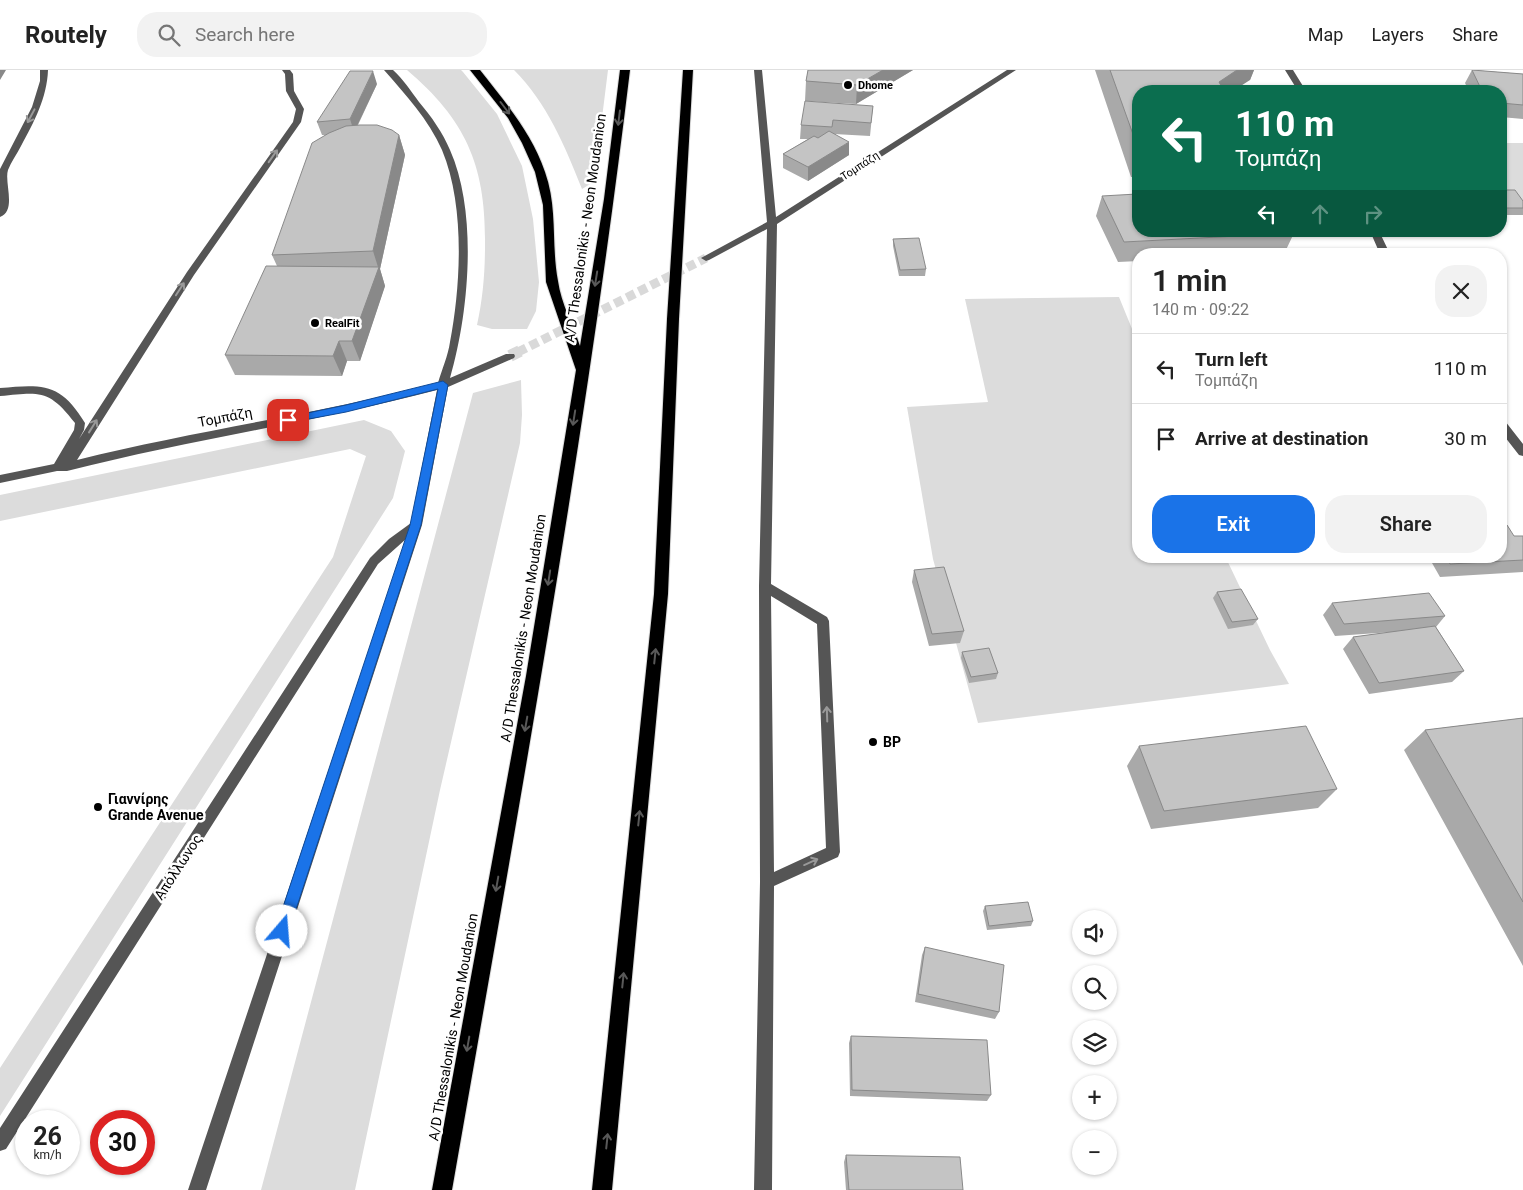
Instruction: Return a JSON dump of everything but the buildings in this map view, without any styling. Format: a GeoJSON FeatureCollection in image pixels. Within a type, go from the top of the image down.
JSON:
{"type":"FeatureCollection","features":[{"type":"Feature","properties":{"kind":"highway"},"geometry":{"type":"LineString","coordinates":[[475,70],[512,117],[527,143],[540,172],[548,205],[552,282],[582,370]]}},
{"type":"Feature","properties":{"kind":"highway","name":"A/D Thessalonikis - Neon Moudanion"},"geometry":{"type":"LineString","coordinates":[[442,1190],[534,676],[609,200],[625,70]]}},
{"type":"Feature","properties":{"kind":"highway"},"geometry":{"type":"LineString","coordinates":[[602,1190],[661,594],[673,319],[688,70]]}},
{"type":"Feature","properties":{"kind":"street"},"geometry":{"type":"LineString","coordinates":[[0,214],[6,205],[2,178],[4,170],[38,102],[43,84],[44,70]]}},
{"type":"Feature","properties":{"kind":"street"},"geometry":{"type":"LineString","coordinates":[[62,467],[190,274],[298,122],[300,109],[290,91],[287,70]]}},
{"type":"Feature","properties":{"kind":"street"},"geometry":{"type":"LineString","coordinates":[[197,1190],[416,525],[443,385],[455,342],[462,279],[463,245],[458,192],[446,150],[426,116],[398,79],[388,70]]}},
{"type":"Feature","properties":{"kind":"street"},"geometry":{"type":"LineString","coordinates":[[758,70],[772,222],[765,586],[767,882],[763,1190]]}},
{"type":"Feature","properties":{"kind":"street","name":"Τομπάζη"},"geometry":{"type":"LineString","coordinates":[[706,258],[772,222],[1012,70]]}},
{"type":"Feature","properties":{"kind":"street"},"geometry":{"type":"LineString","coordinates":[[1289,70],[1298,85]]}},
{"type":"Feature","properties":{"kind":"street","name":"Τομπάζη"},"geometry":{"type":"LineString","coordinates":[[0,479],[134,450],[346,409],[443,385],[510,356]]}},
{"type":"Feature","properties":{"kind":"street"},"geometry":{"type":"LineString","coordinates":[[0,392],[32,389],[51,392],[76,417],[80,423],[79,430],[62,467]]}},
{"type":"Feature","properties":{"kind":"street"},"geometry":{"type":"LineString","coordinates":[[1507,432],[1523,452]]}},
{"type":"Feature","properties":{"kind":"street","name":"Απόλλωνος"},"geometry":{"type":"LineString","coordinates":[[0,1143],[374,562],[393,542],[416,525]]}},
{"type":"Feature","properties":{"kind":"street"},"geometry":{"type":"LineString","coordinates":[[765,586],[823,621],[833,852],[767,882]]}},
{"type":"Feature","properties":{"kind":"shaded area"},"geometry":{"type":"Polygon","coordinates":[[[407,70],[461,70],[497,114],[522,166],[533,219],[539,282],[536,311],[527,329],[492,329],[477,325],[485,265],[485,245],[482,192],[477,169],[469,147],[445,108],[407,70]]]}},
{"type":"Feature","properties":{"kind":"shaded area"},"geometry":{"type":"Polygon","coordinates":[[[514,70],[608,70],[594,182],[582,189],[562,141],[546,111],[514,70]]]}},
{"type":"Feature","properties":{"kind":"shaded area"},"geometry":{"type":"Polygon","coordinates":[[[1507,143],[1523,143],[1523,210],[1507,190],[1507,143]]]}},
{"type":"Feature","properties":{"kind":"shaded area"},"geometry":{"type":"Polygon","coordinates":[[[1119,297],[1132,329],[1132,563],[1228,563],[1270,650],[1289,684],[978,723],[933,559],[907,407],[988,402],[965,299],[1119,297]]]}},
{"type":"Feature","properties":{"kind":"shaded area"},"geometry":{"type":"Polygon","coordinates":[[[521,380],[522,415],[520,443],[440,790],[355,1190],[261,1190],[473,393],[521,380]]]}},
{"type":"Feature","properties":{"kind":"shaded area"},"geometry":{"type":"Polygon","coordinates":[[[364,420],[391,431],[405,451],[393,498],[0,1116],[0,1068],[333,557],[366,456],[350,449],[0,521],[0,495],[364,420]]]}},
{"type":"Feature","properties":{"kind":"tunnel"},"geometry":{"type":"LineString","coordinates":[[510,356],[706,258]]}},
{"type":"Feature","properties":{"kind":"place","name":"Dhome"},"geometry":{"type":"Point","coordinates":[848,85]}},
{"type":"Feature","properties":{"kind":"place","name":"RealFit"},"geometry":{"type":"Point","coordinates":[315,323]}},
{"type":"Feature","properties":{"kind":"place","name":"BP"},"geometry":{"type":"Point","coordinates":[873,742]}},
{"type":"Feature","properties":{"kind":"place","name":"Γιαννίρης Grande Avenue"},"geometry":{"type":"Point","coordinates":[98,807]}},
{"type":"Feature","properties":{"kind":"route"},"geometry":{"type":"LineString","coordinates":[[282,931],[416,525],[443,385],[346,409],[288,420]]}}]}
